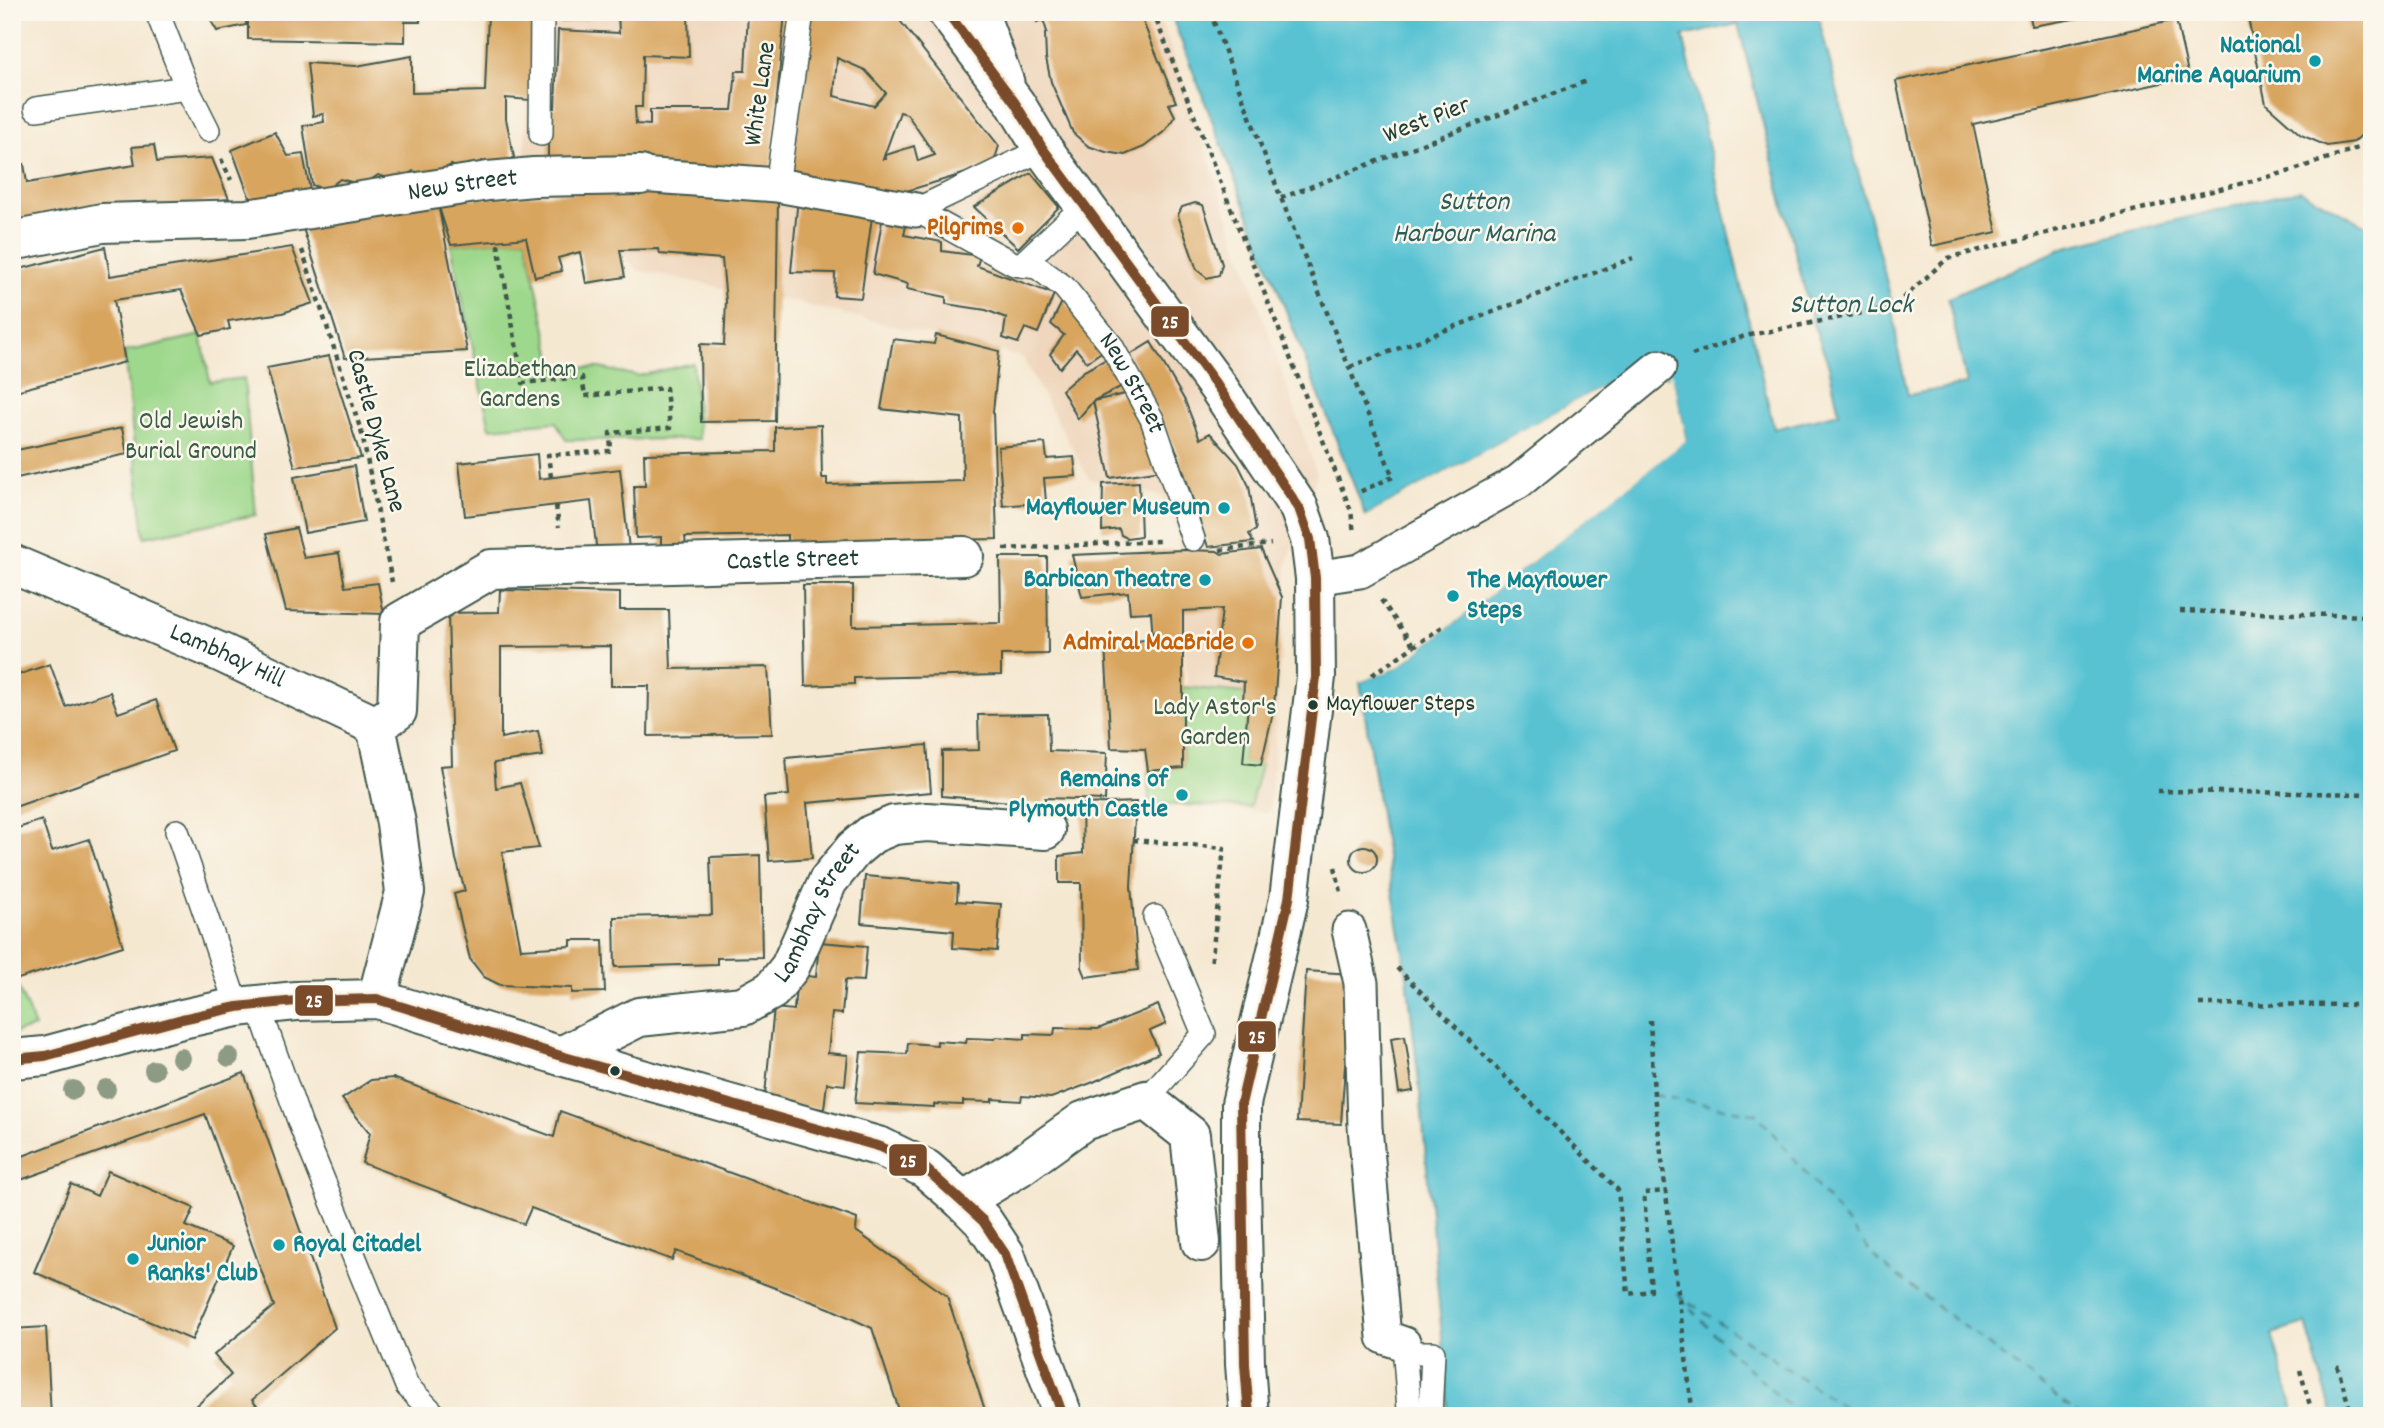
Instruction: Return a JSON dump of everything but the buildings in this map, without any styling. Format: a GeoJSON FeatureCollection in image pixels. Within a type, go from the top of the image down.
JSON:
{"type":"FeatureCollection","features":[{"type":"Feature","properties":{"kind":"street"},"geometry":{"type":"LineString","coordinates":[[947,12],[1015,103],[1043,149],[1194,353],[1299,508],[1310,539],[1315,578],[1316,677],[1289,899],[1241,1104],[1242,1234],[1249,1416]]}},
{"type":"Feature","properties":{"kind":"street"},"geometry":{"type":"LineString","coordinates":[[981,12],[1015,103]]}},
{"type":"Feature","properties":{"kind":"street","name":"New Street"},"geometry":{"type":"LineString","coordinates":[[12,241],[102,223],[247,219],[488,181],[534,177],[640,175],[777,185],[916,210]]}},
{"type":"Feature","properties":{"kind":"street"},"geometry":{"type":"LineString","coordinates":[[1315,578],[1360,571],[1518,482],[1658,367]]}},
{"type":"Feature","properties":{"kind":"street","name":"Castle Street"},"geometry":{"type":"LineString","coordinates":[[376,726],[397,711],[400,622],[491,569],[964,556]]}},
{"type":"Feature","properties":{"kind":"street","name":"Lambhay Hill"},"geometry":{"type":"LineString","coordinates":[[12,564],[222,653],[376,726]]}},
{"type":"Feature","properties":{"kind":"street"},"geometry":{"type":"LineString","coordinates":[[376,726],[396,823],[405,892],[377,999]]}},
{"type":"Feature","properties":{"kind":"street","name":"Lambhay Street"},"geometry":{"type":"LineString","coordinates":[[561,1056],[639,1017],[743,1006],[772,990],[790,967],[828,881],[854,849],[872,834],[894,825],[927,822],[1045,830]]}},
{"type":"Feature","properties":{"kind":"street"},"geometry":{"type":"LineString","coordinates":[[1349,930],[1361,983],[1366,1128],[1384,1337],[1404,1349]]}},
{"type":"Feature","properties":{"kind":"street"},"geometry":{"type":"LineString","coordinates":[[12,1059],[45,1056],[182,1019],[248,1006],[296,1001],[377,999],[561,1056],[881,1147],[926,1170],[983,1221],[1005,1254],[1063,1416]]}},
{"type":"Feature","properties":{"kind":"street"},"geometry":{"type":"LineString","coordinates":[[963,1201],[1019,1167],[1083,1121],[1146,1100],[1190,1135],[1202,1242]]}},
{"type":"Feature","properties":{"kind":"lane"},"geometry":{"type":"LineString","coordinates":[[157,12],[187,88],[208,130]]}},
{"type":"Feature","properties":{"kind":"lane"},"geometry":{"type":"LineString","coordinates":[[541,134],[542,12]]}},
{"type":"Feature","properties":{"kind":"lane","name":"White Lane"},"geometry":{"type":"LineString","coordinates":[[777,185],[802,12]]}},
{"type":"Feature","properties":{"kind":"lane"},"geometry":{"type":"LineString","coordinates":[[36,109],[187,88]]}},
{"type":"Feature","properties":{"kind":"lane"},"geometry":{"type":"LineString","coordinates":[[916,210],[1043,149]]}},
{"type":"Feature","properties":{"kind":"lane"},"geometry":{"type":"LineString","coordinates":[[1021,265],[1086,205]]}},
{"type":"Feature","properties":{"kind":"lane","name":"New Street"},"geometry":{"type":"LineString","coordinates":[[916,210],[1014,264],[1037,267],[1064,287],[1111,345],[1152,419],[1193,539]]}},
{"type":"Feature","properties":{"kind":"lane"},"geometry":{"type":"LineString","coordinates":[[177,831],[407,1385],[436,1416]]}},
{"type":"Feature","properties":{"kind":"lane"},"geometry":{"type":"LineString","coordinates":[[1146,1100],[1204,1034],[1155,917]]}},
{"type":"Feature","properties":{"kind":"lane"},"geometry":{"type":"LineString","coordinates":[[1406,1416],[1409,1410],[1404,1349],[1433,1353],[1430,1416]]}},
{"type":"Feature","properties":{"kind":"path"},"geometry":{"type":"LineString","coordinates":[[1153,12],[1351,511],[1360,571],[1414,646]]}},
{"type":"Feature","properties":{"kind":"path"},"geometry":{"type":"LineString","coordinates":[[1210,12],[1393,477],[1357,493]]}},
{"type":"Feature","properties":{"kind":"path","name":"West Pier"},"geometry":{"type":"LineString","coordinates":[[1281,198],[1587,81]]}},
{"type":"Feature","properties":{"kind":"path"},"geometry":{"type":"LineString","coordinates":[[1658,367],[1745,336],[1893,307],[1948,258],[2291,171],[2372,143]]}},
{"type":"Feature","properties":{"kind":"path"},"geometry":{"type":"LineString","coordinates":[[498,244],[523,383],[582,377],[585,396],[666,388],[670,428],[610,433],[611,451],[548,455],[551,477]]}},
{"type":"Feature","properties":{"kind":"path","name":"Castle Dyke Lane"},"geometry":{"type":"LineString","coordinates":[[301,247],[362,434],[394,594],[425,608]]}},
{"type":"Feature","properties":{"kind":"path"},"geometry":{"type":"LineString","coordinates":[[1350,367],[1633,258]]}},
{"type":"Feature","properties":{"kind":"path"},"geometry":{"type":"LineString","coordinates":[[964,556],[996,550],[1193,539],[1207,550],[1227,550],[1310,539]]}},
{"type":"Feature","properties":{"kind":"path"},"geometry":{"type":"LineString","coordinates":[[2180,611],[2372,616]]}},
{"type":"Feature","properties":{"kind":"path"},"geometry":{"type":"LineString","coordinates":[[1372,675],[1442,627]]}},
{"type":"Feature","properties":{"kind":"path"},"geometry":{"type":"LineString","coordinates":[[2157,791],[2372,793]]}},
{"type":"Feature","properties":{"kind":"path"},"geometry":{"type":"LineString","coordinates":[[1133,840],[1224,848],[1211,968]]}},
{"type":"Feature","properties":{"kind":"path"},"geometry":{"type":"LineString","coordinates":[[1333,858],[1349,930],[1407,976],[1618,1190],[1628,1294],[1651,1291],[1644,1193],[1665,1191]]}},
{"type":"Feature","properties":{"kind":"path"},"geometry":{"type":"LineString","coordinates":[[2199,1004],[2372,1005]]}},
{"type":"Feature","properties":{"kind":"path"},"geometry":{"type":"LineString","coordinates":[[1650,1020],[1654,1095],[1693,1416]]}},
{"type":"Feature","properties":{"kind":"path"},"geometry":{"type":"LineString","coordinates":[[2337,1365],[2352,1416]]}},
{"type":"Feature","properties":{"kind":"path"},"geometry":{"type":"LineString","coordinates":[[2300,1370],[2313,1416]]}},
{"type":"Feature","properties":{"kind":"shaded area"},"geometry":{"type":"Polygon","coordinates":[[[531,12],[1158,12],[1317,474],[1287,565],[1270,812],[1196,808],[1177,533],[1161,496],[1089,479],[1022,357],[803,304],[638,270],[524,164],[531,12]]]}},
{"type":"Feature","properties":{"kind":"green space","name":"Elizabethan Gardens"},"geometry":{"type":"Polygon","coordinates":[[[526,238],[554,367],[599,368],[638,376],[693,363],[699,439],[566,440],[556,422],[490,428],[451,245],[526,238]]]}},
{"type":"Feature","properties":{"kind":"green space","name":"Old Jewish Burial Ground"},"geometry":{"type":"Polygon","coordinates":[[[201,335],[210,382],[244,378],[256,515],[144,537],[124,352],[201,335]]]}},
{"type":"Feature","properties":{"kind":"green space","name":"Lady Astor's Garden"},"geometry":{"type":"Polygon","coordinates":[[[1183,687],[1244,693],[1248,705],[1243,762],[1261,765],[1250,807],[1149,804],[1148,771],[1183,767],[1183,687]]]}},
{"type":"Feature","properties":{"kind":"green space"},"geometry":{"type":"Polygon","coordinates":[[[12,973],[35,1027],[12,1034],[12,973]]]}},
{"type":"Feature","properties":{"kind":"water"},"geometry":{"type":"Polygon","coordinates":[[[1170,12],[1817,12],[1893,307],[1898,350],[1908,395],[1967,384],[1948,298],[2066,247],[2300,190],[2372,229],[2372,1416],[2333,1416],[2306,1324],[2272,1334],[2295,1416],[1449,1416],[1407,976],[1360,682],[1397,668],[1687,439],[1673,379],[1641,365],[1366,516],[1170,12]],[[1738,24],[1683,36],[1774,429],[1839,413],[1829,366],[1813,323],[1738,24]]]}},
{"type":"Feature","properties":{"kind":"pier"},"geometry":{"type":"Polygon","coordinates":[[[1663,355],[1673,379],[1687,440],[1397,668],[1360,682],[1360,678],[1395,665],[1683,438],[1670,380],[1661,360],[1366,519],[1366,516],[1663,355]]]}},
{"type":"Feature","properties":{"kind":"ferry route"},"geometry":{"type":"LineString","coordinates":[[1654,1095],[1757,1114],[1879,1262],[2081,1416]]}},
{"type":"Feature","properties":{"kind":"ferry route"},"geometry":{"type":"LineString","coordinates":[[1677,1294],[1857,1416]]}},
{"type":"Feature","properties":{"kind":"ferry route"},"geometry":{"type":"LineString","coordinates":[[1680,1297],[1734,1355],[1800,1416]]}},
{"type":"Feature","properties":{"kind":"transit line","name":"25"},"geometry":{"type":"LineString","coordinates":[[947,12],[1015,103],[1043,149],[1218,387],[1299,508],[1310,539],[1315,578],[1316,677],[1289,899],[1241,1104],[1245,1364],[1249,1416]]}},
{"type":"Feature","properties":{"kind":"transit line","name":"25"},"geometry":{"type":"LineString","coordinates":[[12,1059],[45,1056],[237,1007],[296,1001],[377,999],[561,1056],[881,1147],[926,1169],[983,1221],[1005,1254],[1063,1416]]}},
{"type":"Feature","properties":{"kind":"place","name":"National Marine Aquarium"},"geometry":{"type":"Point","coordinates":[2315,61]}},
{"type":"Feature","properties":{"kind":"place","name":"Pilgrims"},"geometry":{"type":"Point","coordinates":[1018,228]}},
{"type":"Feature","properties":{"kind":"place","name":"Mayflower Museum"},"geometry":{"type":"Point","coordinates":[1224,508]}},
{"type":"Feature","properties":{"kind":"place","name":"Barbican Theatre"},"geometry":{"type":"Point","coordinates":[1205,580]}},
{"type":"Feature","properties":{"kind":"place","name":"The Mayflower Steps"},"geometry":{"type":"Point","coordinates":[1453,596]}},
{"type":"Feature","properties":{"kind":"place","name":"Admiral MacBride"},"geometry":{"type":"Point","coordinates":[1248,643]}},
{"type":"Feature","properties":{"kind":"place","name":"Mayflower Steps"},"geometry":{"type":"Point","coordinates":[1313,705]}},
{"type":"Feature","properties":{"kind":"place","name":"Remains of Plymouth Castle"},"geometry":{"type":"Point","coordinates":[1182,795]}},
{"type":"Feature","properties":{"kind":"place","name":"Royal Citadel"},"geometry":{"type":"Point","coordinates":[279,1245]}},
{"type":"Feature","properties":{"kind":"place","name":"Junior Ranks' Club"},"geometry":{"type":"Point","coordinates":[133,1259]}},
{"type":"Feature","properties":{"kind":"water label","name":"Sutton Harbour Marina"},"geometry":{"type":"Point","coordinates":[1474,220]}},
{"type":"Feature","properties":{"kind":"water label","name":"Sutton Lock"},"geometry":{"type":"Point","coordinates":[1851,307]}}]}
